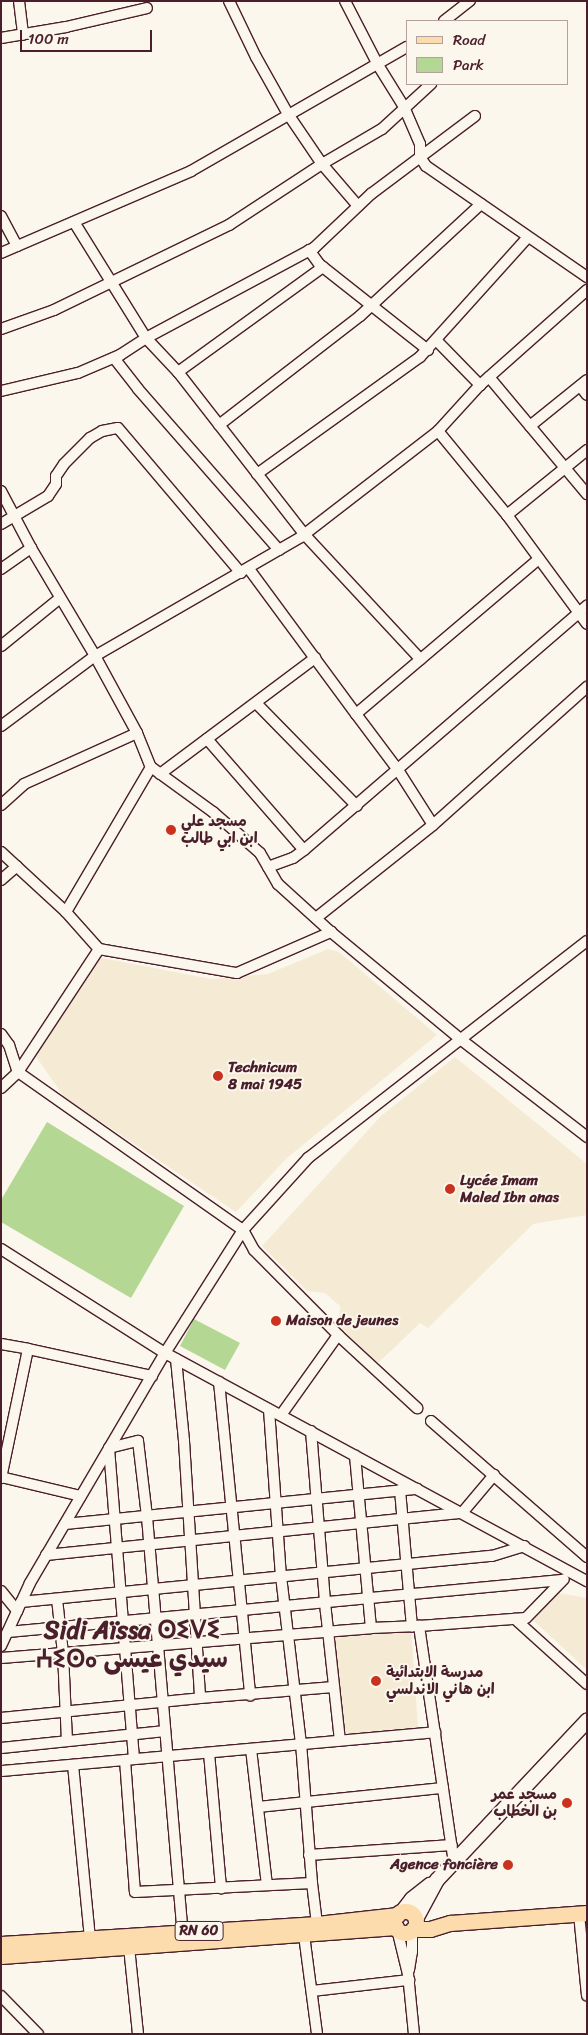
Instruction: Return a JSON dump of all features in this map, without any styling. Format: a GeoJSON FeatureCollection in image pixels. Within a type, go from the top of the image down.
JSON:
{"type":"FeatureCollection","features":[{"type":"Feature","properties":{"kind":"main road"},"geometry":{"type":"LineString","coordinates":[[407,1922],[418,1894],[437,1880],[454,1863],[587,1721]]}},
{"type":"Feature","properties":{"kind":"main road","name":"RN 60"},"geometry":{"type":"LineString","coordinates":[[1,1944],[317,1924],[407,1922],[430,1928],[450,1923],[585,1913]]}},
{"type":"Feature","properties":{"kind":"main road","name":"RN 60"},"geometry":{"type":"LineString","coordinates":[[1,1956],[304,1935],[407,1922]]}},
{"type":"Feature","properties":{"kind":"street"},"geometry":{"type":"LineString","coordinates":[[19,1],[23,35]]}},
{"type":"Feature","properties":{"kind":"street"},"geometry":{"type":"LineString","coordinates":[[229,1],[256,57],[288,114],[322,164],[358,206]]}},
{"type":"Feature","properties":{"kind":"street"},"geometry":{"type":"LineString","coordinates":[[345,1],[378,65],[404,107],[420,144],[420,157],[426,166],[587,277]]}},
{"type":"Feature","properties":{"kind":"street"},"geometry":{"type":"LineString","coordinates":[[445,20],[470,1]]}},
{"type":"Feature","properties":{"kind":"street"},"geometry":{"type":"LineString","coordinates":[[1,38],[147,8]]}},
{"type":"Feature","properties":{"kind":"street"},"geometry":{"type":"LineString","coordinates":[[1,253],[191,171],[406,48]]}},
{"type":"Feature","properties":{"kind":"street"},"geometry":{"type":"LineString","coordinates":[[1,329],[54,310],[229,226],[322,164],[382,129],[429,85]]}},
{"type":"Feature","properties":{"kind":"street"},"geometry":{"type":"LineString","coordinates":[[1,391],[78,373],[114,358],[146,338],[309,250],[380,187],[475,116]]}},
{"type":"Feature","properties":{"kind":"street"},"geometry":{"type":"LineString","coordinates":[[219,425],[371,306],[481,204]]}},
{"type":"Feature","properties":{"kind":"street"},"geometry":{"type":"LineString","coordinates":[[1,216],[17,246]]}},
{"type":"Feature","properties":{"kind":"street"},"geometry":{"type":"LineString","coordinates":[[74,222],[146,338],[178,372],[304,534],[420,659]]}},
{"type":"Feature","properties":{"kind":"street"},"geometry":{"type":"LineString","coordinates":[[257,474],[428,350],[528,237]]}},
{"type":"Feature","properties":{"kind":"street"},"geometry":{"type":"LineString","coordinates":[[309,250],[323,267],[428,350]]}},
{"type":"Feature","properties":{"kind":"street"},"geometry":{"type":"LineString","coordinates":[[178,372],[323,267]]}},
{"type":"Feature","properties":{"kind":"street"},"geometry":{"type":"LineString","coordinates":[[1,726],[95,656],[245,571],[304,534],[438,431],[480,385],[587,290]]}},
{"type":"Feature","properties":{"kind":"street"},"geometry":{"type":"LineString","coordinates":[[437,341],[480,385]]}},
{"type":"Feature","properties":{"kind":"street"},"geometry":{"type":"LineString","coordinates":[[114,358],[138,389],[279,550]]}},
{"type":"Feature","properties":{"kind":"street"},"geometry":{"type":"LineString","coordinates":[[489,378],[587,494]]}},
{"type":"Feature","properties":{"kind":"street"},"geometry":{"type":"LineString","coordinates":[[530,426],[584,387]]}},
{"type":"Feature","properties":{"kind":"street"},"geometry":{"type":"LineString","coordinates":[[1,524],[48,496],[56,484],[56,476],[64,464],[90,438],[102,431],[118,428],[245,571],[315,658],[398,770],[433,825]]}},
{"type":"Feature","properties":{"kind":"street"},"geometry":{"type":"LineString","coordinates":[[438,431],[507,515],[539,559],[583,610],[587,624]]}},
{"type":"Feature","properties":{"kind":"street"},"geometry":{"type":"LineString","coordinates":[[507,515],[587,450]]}},
{"type":"Feature","properties":{"kind":"street"},"geometry":{"type":"LineString","coordinates":[[1,491],[31,548],[95,656],[137,733],[151,767],[213,812],[260,853],[278,884],[332,932],[459,1038],[587,1137]]}},
{"type":"Feature","properties":{"kind":"street"},"geometry":{"type":"LineString","coordinates":[[1,569],[31,548]]}},
{"type":"Feature","properties":{"kind":"street"},"geometry":{"type":"LineString","coordinates":[[356,714],[539,559]]}},
{"type":"Feature","properties":{"kind":"street"},"geometry":{"type":"LineString","coordinates":[[1,646],[60,598]]}},
{"type":"Feature","properties":{"kind":"street"},"geometry":{"type":"LineString","coordinates":[[268,867],[293,858],[304,850],[583,610]]}},
{"type":"Feature","properties":{"kind":"street"},"geometry":{"type":"LineString","coordinates":[[160,774],[315,658]]}},
{"type":"Feature","properties":{"kind":"street"},"geometry":{"type":"LineString","coordinates":[[316,918],[433,825],[587,687]]}},
{"type":"Feature","properties":{"kind":"street"},"geometry":{"type":"LineString","coordinates":[[256,703],[357,806]]}},
{"type":"Feature","properties":{"kind":"street"},"geometry":{"type":"LineString","coordinates":[[1,805],[24,784],[137,733]]}},
{"type":"Feature","properties":{"kind":"street"},"geometry":{"type":"LineString","coordinates":[[207,739],[304,850]]}},
{"type":"Feature","properties":{"kind":"street"},"geometry":{"type":"LineString","coordinates":[[66,912],[151,767]]}},
{"type":"Feature","properties":{"kind":"street"},"geometry":{"type":"LineString","coordinates":[[1,852],[66,912],[99,948],[237,973],[332,932]]}},
{"type":"Feature","properties":{"kind":"street"},"geometry":{"type":"LineString","coordinates":[[1,880],[18,866]]}},
{"type":"Feature","properties":{"kind":"street"},"geometry":{"type":"LineString","coordinates":[[1,1646],[46,1555],[165,1353],[243,1230],[308,1158],[459,1038],[587,941]]}},
{"type":"Feature","properties":{"kind":"street"},"geometry":{"type":"LineString","coordinates":[[1,1088],[18,1072],[99,948]]}},
{"type":"Feature","properties":{"kind":"street"},"geometry":{"type":"LineString","coordinates":[[1,1034],[9,1045],[18,1072],[243,1230],[254,1250],[338,1335],[416,1408]]}},
{"type":"Feature","properties":{"kind":"street"},"geometry":{"type":"LineString","coordinates":[[1,1250],[165,1353],[587,1581]]}},
{"type":"Feature","properties":{"kind":"street"},"geometry":{"type":"LineString","coordinates":[[281,1415],[338,1335]]}},
{"type":"Feature","properties":{"kind":"street"},"geometry":{"type":"LineString","coordinates":[[1,1344],[152,1376]]}},
{"type":"Feature","properties":{"kind":"street"},"geometry":{"type":"LineString","coordinates":[[28,1349],[1,1477],[81,1496]]}},
{"type":"Feature","properties":{"kind":"street"},"geometry":{"type":"LineString","coordinates":[[176,1359],[184,1442],[192,1586],[198,1641],[200,1698]]}},
{"type":"Feature","properties":{"kind":"street"},"geometry":{"type":"LineString","coordinates":[[219,1382],[250,1695]]}},
{"type":"Feature","properties":{"kind":"street"},"geometry":{"type":"LineString","coordinates":[[269,1409],[281,1577],[301,1744],[309,1855],[317,1924]]}},
{"type":"Feature","properties":{"kind":"street"},"geometry":{"type":"LineString","coordinates":[[431,1421],[587,1557]]}},
{"type":"Feature","properties":{"kind":"street"},"geometry":{"type":"LineString","coordinates":[[311,1432],[325,1603],[340,1740]]}},
{"type":"Feature","properties":{"kind":"street"},"geometry":{"type":"LineString","coordinates":[[109,1448],[138,1441],[147,1517],[166,1757],[183,1932]]}},
{"type":"Feature","properties":{"kind":"street"},"geometry":{"type":"LineString","coordinates":[[109,1448],[131,1734],[130,1760],[135,1892],[312,1883]]}},
{"type":"Feature","properties":{"kind":"street"},"geometry":{"type":"LineString","coordinates":[[355,1456],[371,1628]]}},
{"type":"Feature","properties":{"kind":"street"},"geometry":{"type":"LineString","coordinates":[[46,1555],[462,1513],[494,1476]]}},
{"type":"Feature","properties":{"kind":"street"},"geometry":{"type":"LineString","coordinates":[[65,1524],[232,1509],[417,1489]]}},
{"type":"Feature","properties":{"kind":"street"},"geometry":{"type":"LineString","coordinates":[[400,1490],[410,1595],[435,1732],[454,1863]]}},
{"type":"Feature","properties":{"kind":"street"},"geometry":{"type":"LineString","coordinates":[[19,1607],[57,1599],[281,1577],[322,1571],[492,1556],[524,1546]]}},
{"type":"Feature","properties":{"kind":"street"},"geometry":{"type":"LineString","coordinates":[[1,1658],[198,1641],[526,1618],[571,1572]]}},
{"type":"Feature","properties":{"kind":"street"},"geometry":{"type":"LineString","coordinates":[[8,1632],[562,1580]]}},
{"type":"Feature","properties":{"kind":"street"},"geometry":{"type":"LineString","coordinates":[[1,1591],[19,1607]]}},
{"type":"Feature","properties":{"kind":"street"},"geometry":{"type":"LineString","coordinates":[[57,1599],[63,1653],[67,1741]]}},
{"type":"Feature","properties":{"kind":"street"},"geometry":{"type":"LineString","coordinates":[[515,1619],[587,1684]]}},
{"type":"Feature","properties":{"kind":"street"},"geometry":{"type":"LineString","coordinates":[[1,1718],[334,1687]]}},
{"type":"Feature","properties":{"kind":"street"},"geometry":{"type":"LineString","coordinates":[[1,1748],[164,1731]]}},
{"type":"Feature","properties":{"kind":"street"},"geometry":{"type":"LineString","coordinates":[[1,1771],[435,1732]]}},
{"type":"Feature","properties":{"kind":"street"},"geometry":{"type":"LineString","coordinates":[[251,1749],[268,1885]]}},
{"type":"Feature","properties":{"kind":"street"},"geometry":{"type":"LineString","coordinates":[[209,1753],[221,1888]]}},
{"type":"Feature","properties":{"kind":"street"},"geometry":{"type":"LineString","coordinates":[[73,1765],[90,1938]]}},
{"type":"Feature","properties":{"kind":"street"},"geometry":{"type":"LineString","coordinates":[[258,1807],[443,1788]]}},
{"type":"Feature","properties":{"kind":"street"},"geometry":{"type":"LineString","coordinates":[[309,1855],[452,1845]]}},
{"type":"Feature","properties":{"kind":"street"},"geometry":{"type":"LineString","coordinates":[[585,1913],[587,1996]]}},
{"type":"Feature","properties":{"kind":"street"},"geometry":{"type":"LineString","coordinates":[[407,1922],[412,1952],[408,1977]]}},
{"type":"Feature","properties":{"kind":"street"},"geometry":{"type":"LineString","coordinates":[[407,1922],[408,1977],[414,2034]]}},
{"type":"Feature","properties":{"kind":"street"},"geometry":{"type":"LineString","coordinates":[[304,1935],[317,2034]]}},
{"type":"Feature","properties":{"kind":"street"},"geometry":{"type":"LineString","coordinates":[[129,1947],[138,2034]]}},
{"type":"Feature","properties":{"kind":"street"},"geometry":{"type":"LineString","coordinates":[[312,1990],[408,1977]]}},
{"type":"Feature","properties":{"kind":"street"},"geometry":{"type":"LineString","coordinates":[[1,1996],[38,2034]]}},
{"type":"Feature","properties":{"kind":"shaded area","name":"Technicum 8 mai 1945"},"geometry":{"type":"Polygon","coordinates":[[[328,949],[339,952],[437,1035],[287,1158],[236,1212],[64,1097],[35,1055],[97,957],[211,979],[268,974],[328,949]]]}},
{"type":"Feature","properties":{"kind":"shaded area","name":"Lycée Imam Maled Ibn anas"},"geometry":{"type":"Polygon","coordinates":[[[455,1057],[587,1164],[587,1215],[533,1224],[428,1328],[420,1323],[378,1363],[339,1326],[340,1306],[325,1293],[307,1291],[262,1246],[381,1116],[455,1057]]]}},
{"type":"Feature","properties":{"kind":"shaded area"},"geometry":{"type":"Polygon","coordinates":[[[558,1593],[587,1598],[587,1670],[533,1620],[558,1593]]]}},
{"type":"Feature","properties":{"kind":"shaded area","name":"مدرسة الابتدائية ابن هاني الاندلسي"},"geometry":{"type":"Polygon","coordinates":[[[411,1629],[418,1728],[343,1735],[333,1634],[411,1629]]]}},
{"type":"Feature","properties":{"kind":"green space"},"geometry":{"type":"Polygon","coordinates":[[[47,1122],[184,1206],[131,1298],[1,1222],[1,1200],[47,1122]]]}},
{"type":"Feature","properties":{"kind":"green space"},"geometry":{"type":"Polygon","coordinates":[[[194,1319],[240,1343],[225,1370],[180,1346],[194,1319]]]}},
{"type":"Feature","properties":{"kind":"place","name":"مسجد علي ابن ابي طالب"},"geometry":{"type":"Point","coordinates":[171,830]}},
{"type":"Feature","properties":{"kind":"place","name":"Technicum 8 mai 1945"},"geometry":{"type":"Point","coordinates":[218,1076]}},
{"type":"Feature","properties":{"kind":"place","name":"Lycée Imam Maled Ibn anas"},"geometry":{"type":"Point","coordinates":[450,1189]}},
{"type":"Feature","properties":{"kind":"place","name":"Maison de jeunes"},"geometry":{"type":"Point","coordinates":[276,1321]}},
{"type":"Feature","properties":{"kind":"place","name":"مدرسة الابتدائية ابن هاني الاندلسي"},"geometry":{"type":"Point","coordinates":[376,1681]}},
{"type":"Feature","properties":{"kind":"place","name":"مسجد عمر بن الخطاب"},"geometry":{"type":"Point","coordinates":[567,1803]}},
{"type":"Feature","properties":{"kind":"place","name":"Agence foncière"},"geometry":{"type":"Point","coordinates":[508,1865]}},
{"type":"Feature","properties":{"kind":"district","name":"Sidi Aïssa ⵙⵉⴸⵉ ⵄⵉⵙⴰ سيدي عيسى"},"geometry":{"type":"Point","coordinates":[132,1646]}}]}
